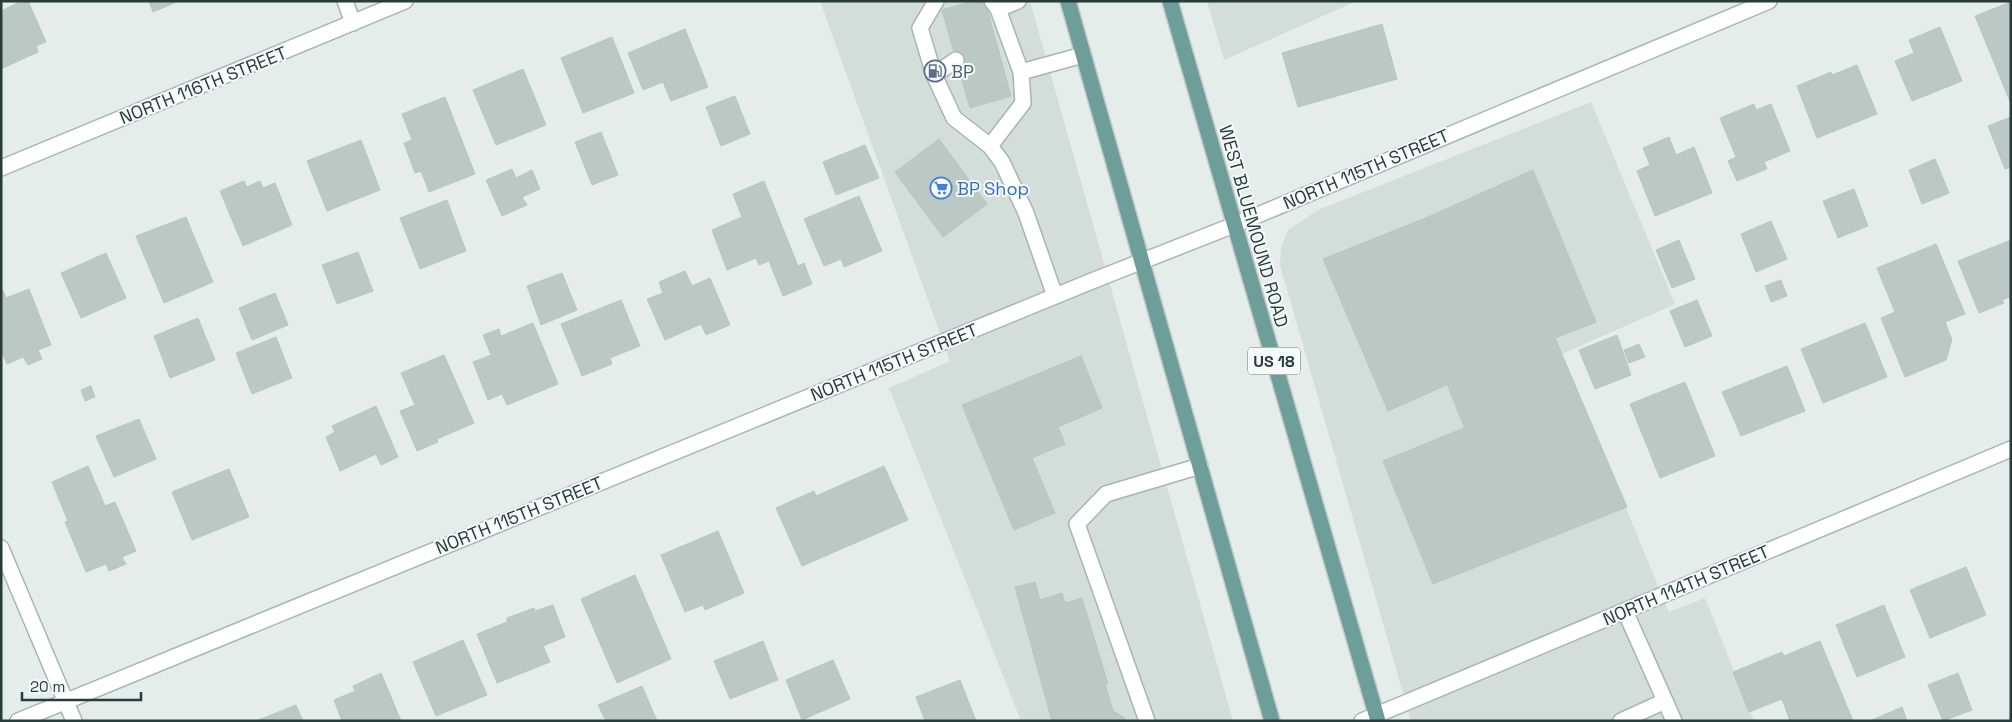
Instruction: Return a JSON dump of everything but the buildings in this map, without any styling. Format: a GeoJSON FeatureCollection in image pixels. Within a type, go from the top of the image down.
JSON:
{"type":"FeatureCollection","features":[{"type":"Feature","properties":{"kind":"main road"},"geometry":{"type":"LineString","coordinates":[[1068,1],[1272,721]]}},
{"type":"Feature","properties":{"kind":"main road","name":"WEST BLUEMOUND ROAD"},"geometry":{"type":"LineString","coordinates":[[1170,1],[1377,718]]}},
{"type":"Feature","properties":{"kind":"street"},"geometry":{"type":"LineString","coordinates":[[345,1],[353,23]]}},
{"type":"Feature","properties":{"kind":"street","name":"NORTH 116TH STREET"},"geometry":{"type":"LineString","coordinates":[[1,168],[405,1]]}},
{"type":"Feature","properties":{"kind":"street"},"geometry":{"type":"LineString","coordinates":[[936,1],[920,28],[934,75],[954,118],[990,146],[1002,162],[1026,213],[1055,296]]}},
{"type":"Feature","properties":{"kind":"street"},"geometry":{"type":"LineString","coordinates":[[990,146],[1023,103],[1021,72],[1000,31],[995,5],[1018,1]]}},
{"type":"Feature","properties":{"kind":"street","name":"NORTH 115TH STREET"},"geometry":{"type":"LineString","coordinates":[[18,721],[1055,296],[1234,225],[1769,1]]}},
{"type":"Feature","properties":{"kind":"street"},"geometry":{"type":"LineString","coordinates":[[1021,72],[1084,55]]}},
{"type":"Feature","properties":{"kind":"street"},"geometry":{"type":"LineString","coordinates":[[934,75],[956,60]]}},
{"type":"Feature","properties":{"kind":"street","name":"NORTH 114TH STREET"},"geometry":{"type":"LineString","coordinates":[[1362,721],[1377,718],[1625,611],[2011,449]]}},
{"type":"Feature","properties":{"kind":"street"},"geometry":{"type":"LineString","coordinates":[[1147,721],[1077,524],[1106,494],[1200,466]]}},
{"type":"Feature","properties":{"kind":"street"},"geometry":{"type":"LineString","coordinates":[[1,548],[74,721]]}},
{"type":"Feature","properties":{"kind":"street"},"geometry":{"type":"LineString","coordinates":[[1625,611],[1674,721]]}},
{"type":"Feature","properties":{"kind":"street"},"geometry":{"type":"LineString","coordinates":[[1622,721],[1665,702]]}},
{"type":"Feature","properties":{"kind":"shaded area"},"geometry":{"type":"Polygon","coordinates":[[[820,1],[1030,1],[1233,721],[1021,721],[889,388],[950,361],[820,1]]]}},
{"type":"Feature","properties":{"kind":"shaded area"},"geometry":{"type":"Polygon","coordinates":[[[1207,1],[1357,1],[1224,60],[1207,1]]]}},
{"type":"Feature","properties":{"kind":"shaded area"},"geometry":{"type":"Polygon","coordinates":[[[1591,102],[1675,304],[1562,354],[1669,612],[1705,598],[1754,721],[1411,721],[1280,265],[1281,248],[1288,230],[1318,210],[1591,102]]]}},
{"type":"Feature","properties":{"kind":"place","name":"BP"},"geometry":{"type":"Point","coordinates":[935,71]}},
{"type":"Feature","properties":{"kind":"place","name":"BP Shop"},"geometry":{"type":"Point","coordinates":[941,188]}}]}
